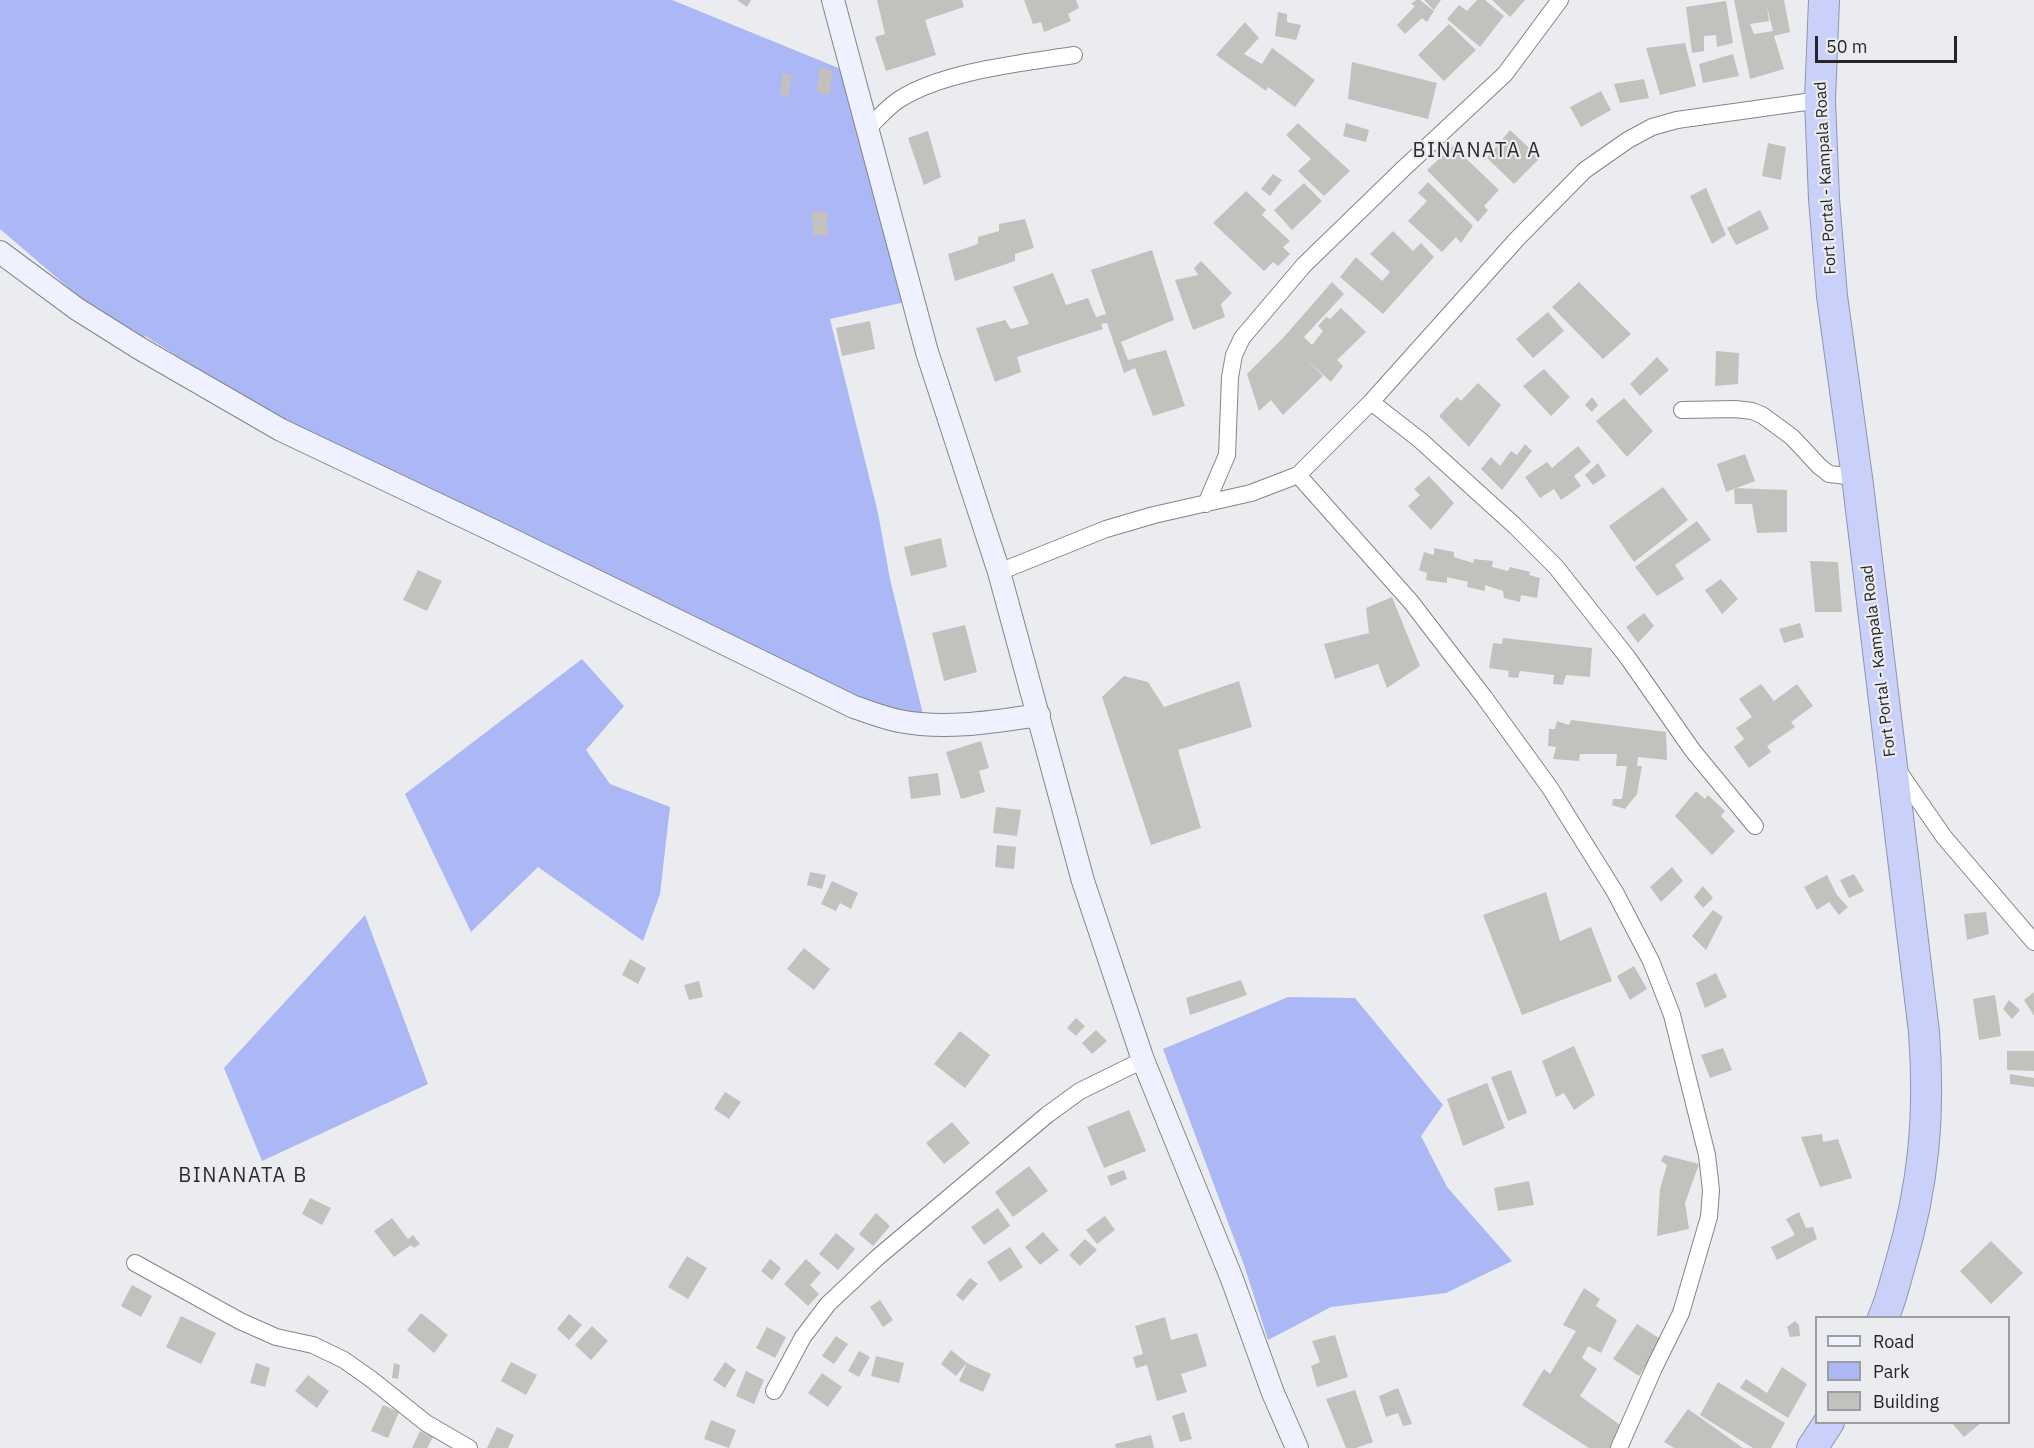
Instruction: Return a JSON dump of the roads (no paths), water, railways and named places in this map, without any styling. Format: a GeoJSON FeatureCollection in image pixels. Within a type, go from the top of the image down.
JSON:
{"type":"FeatureCollection","features":[{"type":"Feature","properties":{"kind":"highway","name":"Fort Portal - Kampala Road"},"geometry":{"type":"LineString","coordinates":[[1824,0],[1821,100],[1824,199],[1832,296],[1857,477],[1922,1020],[1927,1079],[1924,1154],[1913,1221],[1883,1316]]}},
{"type":"Feature","properties":{"kind":"highway"},"geometry":{"type":"LineString","coordinates":[[1812,1448],[1828,1424]]}},
{"type":"Feature","properties":{"kind":"street"},"geometry":{"type":"LineString","coordinates":[[833,0],[927,352],[999,572],[1083,880],[1143,1060],[1227,1269],[1273,1393],[1297,1448]]}},
{"type":"Feature","properties":{"kind":"street"},"geometry":{"type":"LineString","coordinates":[[1206,504],[1227,454],[1230,377],[1234,355],[1242,338],[1304,265],[1505,74],[1560,0]]}},
{"type":"Feature","properties":{"kind":"street"},"geometry":{"type":"LineString","coordinates":[[866,130],[901,99],[936,83],[990,68],[1074,55]]}},
{"type":"Feature","properties":{"kind":"street"},"geometry":{"type":"LineString","coordinates":[[999,572],[1106,529],[1154,515],[1251,493],[1298,475],[1371,402],[1517,239],[1585,170],[1628,140],[1652,127],[1677,120],[1821,100]]}},
{"type":"Feature","properties":{"kind":"street"},"geometry":{"type":"LineString","coordinates":[[0,252],[77,309],[139,348],[281,430],[854,707],[898,721],[935,724],[971,725],[1039,715]]}},
{"type":"Feature","properties":{"kind":"street"},"geometry":{"type":"LineString","coordinates":[[1371,402],[1420,440],[1515,526],[1556,567],[1628,658],[1693,751],[1755,826]]}},
{"type":"Feature","properties":{"kind":"street"},"geometry":{"type":"LineString","coordinates":[[1682,410],[1752,411],[1787,432],[1829,474],[1857,477]]}},
{"type":"Feature","properties":{"kind":"street"},"geometry":{"type":"LineString","coordinates":[[1298,475],[1411,602],[1550,788],[1615,892],[1652,961],[1672,1015],[1707,1155],[1712,1190],[1709,1217],[1681,1313],[1619,1448]]}},
{"type":"Feature","properties":{"kind":"street"},"geometry":{"type":"LineString","coordinates":[[1890,760],[1944,837],[2034,942]]}},
{"type":"Feature","properties":{"kind":"street"},"geometry":{"type":"LineString","coordinates":[[774,1391],[803,1337],[828,1304],[878,1257],[1047,1115],[1080,1091],[1143,1060]]}},
{"type":"Feature","properties":{"kind":"street"},"geometry":{"type":"LineString","coordinates":[[135,1263],[240,1321],[276,1337],[313,1346],[344,1360],[426,1423],[470,1448]]}},
{"type":"Feature","properties":{"kind":"district","name":"BINANATA A"},"geometry":{"type":"Point","coordinates":[1477,151]}},
{"type":"Feature","properties":{"kind":"district","name":"BINANATA B"},"geometry":{"type":"Point","coordinates":[243,1176]}}]}
